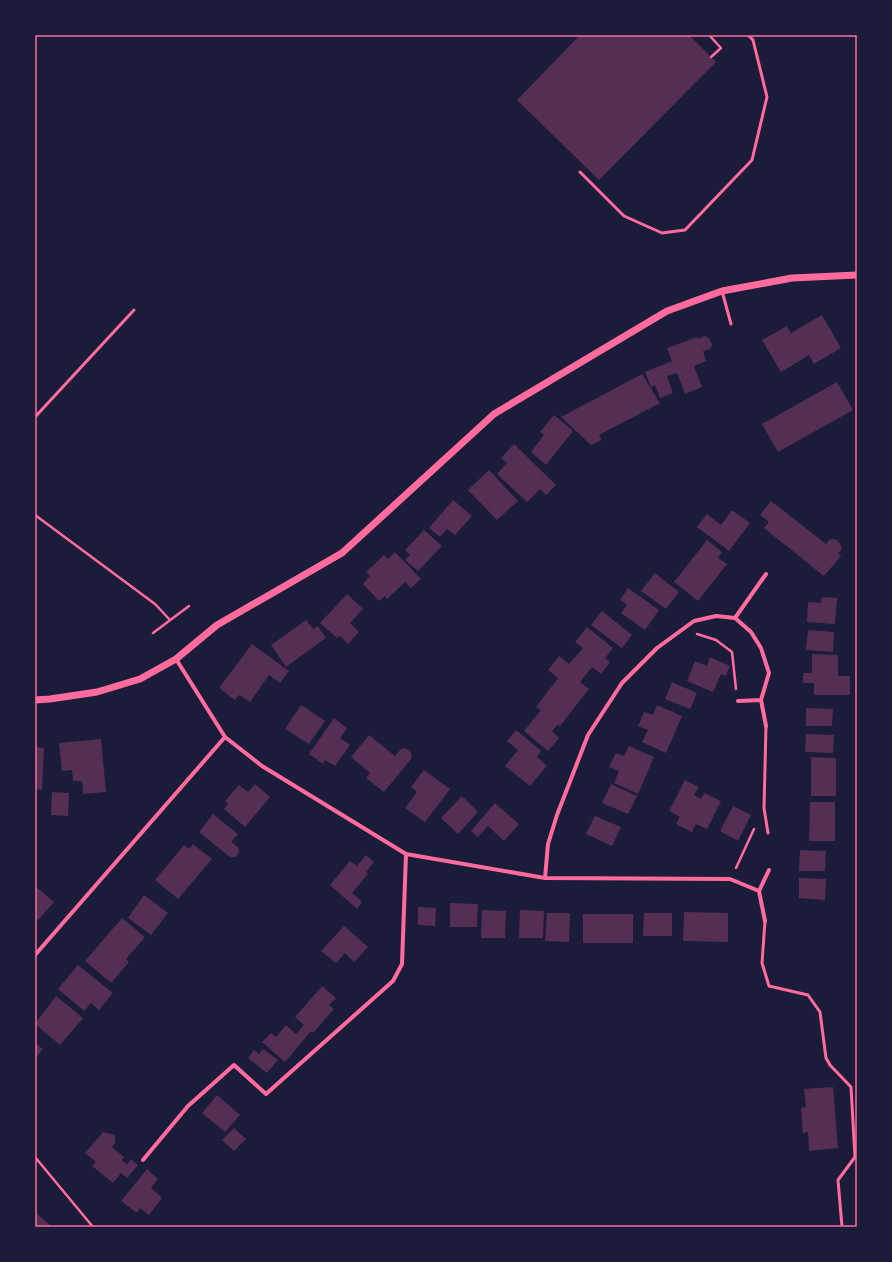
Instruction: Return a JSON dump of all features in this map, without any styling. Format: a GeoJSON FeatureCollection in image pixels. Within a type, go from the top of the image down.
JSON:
{"type":"FeatureCollection","features":[{"type":"Feature","properties":{"kind":"street"},"geometry":{"type":"LineString","coordinates":[[35,700],[97,692],[140,680],[176,659],[218,625],[342,553],[494,414],[667,311],[722,291],[792,278],[855,275]]}},
{"type":"Feature","properties":{"kind":"street"},"geometry":{"type":"LineString","coordinates":[[735,618],[766,574]]}},
{"type":"Feature","properties":{"kind":"street"},"geometry":{"type":"LineString","coordinates":[[545,878],[548,844],[557,815],[588,735],[622,683],[657,648],[694,621],[716,616],[735,618],[751,632],[761,648],[769,673],[761,700],[766,726]]}},
{"type":"Feature","properties":{"kind":"street"},"geometry":{"type":"LineString","coordinates":[[176,659],[225,737],[262,766],[406,854],[545,878],[730,879],[759,891]]}},
{"type":"Feature","properties":{"kind":"street"},"geometry":{"type":"LineString","coordinates":[[738,700],[761,700]]}},
{"type":"Feature","properties":{"kind":"street"},"geometry":{"type":"LineString","coordinates":[[35,955],[225,737]]}},
{"type":"Feature","properties":{"kind":"street"},"geometry":{"type":"LineString","coordinates":[[143,1160],[188,1106],[234,1065],[266,1094],[393,981],[402,964],[406,854]]}},
{"type":"Feature","properties":{"kind":"street"},"geometry":{"type":"LineString","coordinates":[[765,921],[759,891],[769,870]]}},
{"type":"Feature","properties":{"kind":"lane"},"geometry":{"type":"LineString","coordinates":[[580,172],[624,216],[662,233],[685,230],[752,160],[767,97],[753,40],[748,35]]}},
{"type":"Feature","properties":{"kind":"lane"},"geometry":{"type":"LineString","coordinates":[[722,291],[731,324]]}},
{"type":"Feature","properties":{"kind":"lane"},"geometry":{"type":"LineString","coordinates":[[35,417],[134,310]]}},
{"type":"Feature","properties":{"kind":"lane"},"geometry":{"type":"LineString","coordinates":[[766,726],[764,808],[768,833]]}},
{"type":"Feature","properties":{"kind":"lane"},"geometry":{"type":"LineString","coordinates":[[765,921],[762,963],[769,986],[808,995],[820,1012],[826,1058],[830,1065],[851,1087],[855,1157],[838,1180],[842,1227]]}},
{"type":"Feature","properties":{"kind":"path"},"geometry":{"type":"LineString","coordinates":[[709,35],[721,48],[711,57]]}},
{"type":"Feature","properties":{"kind":"path"},"geometry":{"type":"LineString","coordinates":[[35,516],[155,604],[170,620]]}},
{"type":"Feature","properties":{"kind":"path"},"geometry":{"type":"LineString","coordinates":[[153,633],[188,606]]}},
{"type":"Feature","properties":{"kind":"path"},"geometry":{"type":"LineString","coordinates":[[683,630],[716,640],[732,652],[738,700]]}},
{"type":"Feature","properties":{"kind":"path"},"geometry":{"type":"LineString","coordinates":[[730,879],[764,808]]}},
{"type":"Feature","properties":{"kind":"path"},"geometry":{"type":"LineString","coordinates":[[35,1157],[93,1227]]}},
{"type":"Feature","properties":{"kind":"building"},"geometry":{"type":"Polygon","coordinates":[[[580,35],[689,35],[716,62],[599,180],[517,100],[580,35]]]}},
{"type":"Feature","properties":{"kind":"building"},"geometry":{"type":"Polygon","coordinates":[[[822,315],[841,348],[814,364],[809,355],[781,372],[762,340],[787,326],[791,333],[822,315]]]}},
{"type":"Feature","properties":{"kind":"building"},"geometry":{"type":"Polygon","coordinates":[[[705,336],[710,339],[712,345],[710,349],[703,351],[706,361],[694,366],[702,387],[685,394],[677,373],[667,376],[673,393],[660,398],[655,385],[651,387],[645,372],[672,361],[667,348],[697,337],[697,339],[705,336]]]}},
{"type":"Feature","properties":{"kind":"building"},"geometry":{"type":"Polygon","coordinates":[[[642,374],[660,403],[599,435],[602,440],[591,445],[561,417],[642,374]]]}},
{"type":"Feature","properties":{"kind":"building"},"geometry":{"type":"Polygon","coordinates":[[[837,382],[853,410],[778,452],[762,424],[837,382]]]}},
{"type":"Feature","properties":{"kind":"building"},"geometry":{"type":"Polygon","coordinates":[[[554,415],[573,431],[546,465],[531,452],[544,435],[540,432],[554,415]]]}},
{"type":"Feature","properties":{"kind":"building"},"geometry":{"type":"Polygon","coordinates":[[[514,444],[556,485],[546,495],[540,489],[527,502],[497,474],[507,463],[501,458],[514,444]]]}},
{"type":"Feature","properties":{"kind":"building"},"geometry":{"type":"Polygon","coordinates":[[[489,470],[518,501],[497,520],[468,490],[489,470]]]}},
{"type":"Feature","properties":{"kind":"building"},"geometry":{"type":"Polygon","coordinates":[[[453,500],[472,516],[455,535],[447,529],[440,537],[429,528],[453,500]]]}},
{"type":"Feature","properties":{"kind":"building"},"geometry":{"type":"Polygon","coordinates":[[[771,501],[826,544],[829,540],[835,539],[840,543],[842,549],[838,553],[841,556],[824,576],[764,528],[769,522],[760,515],[771,501]]]}},
{"type":"Feature","properties":{"kind":"building"},"geometry":{"type":"Polygon","coordinates":[[[732,510],[750,523],[729,551],[697,527],[707,514],[721,525],[732,510]]]}},
{"type":"Feature","properties":{"kind":"building"},"geometry":{"type":"Polygon","coordinates":[[[424,530],[442,546],[418,571],[405,560],[410,555],[405,550],[424,530]]]}},
{"type":"Feature","properties":{"kind":"building"},"geometry":{"type":"Polygon","coordinates":[[[707,540],[722,552],[718,558],[727,564],[698,601],[674,582],[707,540]]]}},
{"type":"Feature","properties":{"kind":"building"},"geometry":{"type":"Polygon","coordinates":[[[395,552],[421,579],[411,588],[405,582],[387,599],[385,596],[379,601],[363,584],[370,576],[366,572],[384,555],[388,559],[395,552]]]}},
{"type":"Feature","properties":{"kind":"building"},"geometry":{"type":"Polygon","coordinates":[[[655,573],[679,592],[666,609],[641,591],[655,573]]]}},
{"type":"Feature","properties":{"kind":"building"},"geometry":{"type":"Polygon","coordinates":[[[628,588],[659,610],[645,630],[621,613],[627,605],[620,600],[628,588]]]}},
{"type":"Feature","properties":{"kind":"building"},"geometry":{"type":"Polygon","coordinates":[[[347,594],[363,609],[350,623],[359,632],[348,644],[340,636],[337,638],[320,623],[347,594]]]}},
{"type":"Feature","properties":{"kind":"building"},"geometry":{"type":"Polygon","coordinates":[[[822,597],[837,598],[835,624],[807,622],[808,602],[821,603],[822,597]]]}},
{"type":"Feature","properties":{"kind":"building"},"geometry":{"type":"Polygon","coordinates":[[[602,611],[632,635],[622,648],[591,625],[602,611]]]}},
{"type":"Feature","properties":{"kind":"building"},"geometry":{"type":"Polygon","coordinates":[[[306,620],[313,629],[318,626],[326,638],[286,667],[271,645],[306,620]]]}},
{"type":"Feature","properties":{"kind":"building"},"geometry":{"type":"Polygon","coordinates":[[[587,627],[613,648],[605,658],[610,662],[601,674],[592,667],[580,682],[589,689],[560,726],[558,724],[552,731],[559,738],[548,751],[524,731],[541,710],[536,707],[558,678],[548,670],[559,656],[569,664],[583,648],[575,642],[587,627]]]}},
{"type":"Feature","properties":{"kind":"building"},"geometry":{"type":"Polygon","coordinates":[[[808,630],[834,632],[833,652],[806,650],[808,630]]]}},
{"type":"Feature","properties":{"kind":"building"},"geometry":{"type":"Polygon","coordinates":[[[252,644],[289,671],[280,683],[269,675],[250,702],[239,695],[235,700],[219,688],[252,644]]]}},
{"type":"Feature","properties":{"kind":"building"},"geometry":{"type":"Polygon","coordinates":[[[812,654],[838,655],[838,676],[850,676],[850,695],[814,695],[814,683],[803,683],[803,673],[812,673],[812,654]]]}},
{"type":"Feature","properties":{"kind":"building"},"geometry":{"type":"Polygon","coordinates":[[[710,657],[730,666],[726,676],[721,674],[713,692],[687,681],[695,661],[707,666],[710,657]]]}},
{"type":"Feature","properties":{"kind":"building"},"geometry":{"type":"Polygon","coordinates":[[[672,682],[697,693],[690,709],[665,699],[672,682]]]}},
{"type":"Feature","properties":{"kind":"building"},"geometry":{"type":"Polygon","coordinates":[[[301,705],[325,721],[309,744],[285,729],[301,705]]]}},
{"type":"Feature","properties":{"kind":"building"},"geometry":{"type":"Polygon","coordinates":[[[657,705],[682,716],[666,753],[642,742],[648,730],[638,726],[644,712],[653,715],[657,705]]]}},
{"type":"Feature","properties":{"kind":"building"},"geometry":{"type":"Polygon","coordinates":[[[806,708],[833,709],[832,726],[806,726],[806,708]]]}},
{"type":"Feature","properties":{"kind":"building"},"geometry":{"type":"Polygon","coordinates":[[[334,718],[347,728],[340,738],[350,745],[335,766],[325,760],[323,764],[309,754],[334,718]]]}},
{"type":"Feature","properties":{"kind":"building"},"geometry":{"type":"Polygon","coordinates":[[[516,730],[541,751],[537,757],[547,766],[530,786],[505,766],[518,750],[507,741],[516,730]]]}},
{"type":"Feature","properties":{"kind":"building"},"geometry":{"type":"Polygon","coordinates":[[[806,734],[834,735],[833,753],[805,752],[806,734]]]}},
{"type":"Feature","properties":{"kind":"building"},"geometry":{"type":"Polygon","coordinates":[[[369,735],[395,756],[401,749],[406,748],[411,753],[412,758],[384,792],[366,778],[370,773],[351,757],[369,735]]]}},
{"type":"Feature","properties":{"kind":"building"},"geometry":{"type":"Polygon","coordinates":[[[101,739],[106,792],[83,794],[82,781],[73,781],[72,770],[62,771],[59,743],[101,739]]]}},
{"type":"Feature","properties":{"kind":"building"},"geometry":{"type":"Polygon","coordinates":[[[629,746],[654,757],[638,794],[614,783],[619,771],[609,767],[616,753],[624,756],[629,746]]]}},
{"type":"Feature","properties":{"kind":"building"},"geometry":{"type":"Polygon","coordinates":[[[35,747],[44,748],[42,790],[35,789],[35,747]]]}},
{"type":"Feature","properties":{"kind":"building"},"geometry":{"type":"Polygon","coordinates":[[[811,757],[836,758],[836,796],[811,796],[811,757]]]}},
{"type":"Feature","properties":{"kind":"building"},"geometry":{"type":"Polygon","coordinates":[[[424,770],[450,789],[425,822],[405,808],[417,792],[411,787],[424,770]]]}},
{"type":"Feature","properties":{"kind":"building"},"geometry":{"type":"Polygon","coordinates":[[[685,780],[699,787],[694,795],[701,799],[704,793],[721,801],[707,829],[696,824],[692,832],[676,824],[680,817],[669,811],[685,780]]]}},
{"type":"Feature","properties":{"kind":"building"},"geometry":{"type":"Polygon","coordinates":[[[255,784],[270,797],[245,827],[224,809],[228,804],[225,801],[239,785],[248,792],[255,784]]]}},
{"type":"Feature","properties":{"kind":"building"},"geometry":{"type":"Polygon","coordinates":[[[611,784],[637,796],[628,814],[602,803],[611,784]]]}},
{"type":"Feature","properties":{"kind":"building"},"geometry":{"type":"Polygon","coordinates":[[[52,792],[69,793],[68,816],[51,815],[52,792]]]}},
{"type":"Feature","properties":{"kind":"building"},"geometry":{"type":"Polygon","coordinates":[[[462,796],[478,812],[458,834],[441,818],[462,796]]]}},
{"type":"Feature","properties":{"kind":"building"},"geometry":{"type":"Polygon","coordinates":[[[810,802],[835,802],[835,841],[809,841],[810,802]]]}},
{"type":"Feature","properties":{"kind":"building"},"geometry":{"type":"Polygon","coordinates":[[[495,803],[519,824],[504,841],[488,826],[478,837],[471,831],[495,803]]]}},
{"type":"Feature","properties":{"kind":"building"},"geometry":{"type":"Polygon","coordinates":[[[733,806],[751,815],[738,841],[720,831],[733,806]]]}},
{"type":"Feature","properties":{"kind":"building"},"geometry":{"type":"Polygon","coordinates":[[[213,814],[238,834],[231,842],[238,847],[239,852],[236,857],[230,857],[199,832],[213,814]]]}},
{"type":"Feature","properties":{"kind":"building"},"geometry":{"type":"Polygon","coordinates":[[[595,816],[621,827],[612,846],[586,834],[595,816]]]}},
{"type":"Feature","properties":{"kind":"building"},"geometry":{"type":"Polygon","coordinates":[[[193,844],[212,859],[178,899],[155,880],[184,845],[189,849],[193,844]]]}},
{"type":"Feature","properties":{"kind":"building"},"geometry":{"type":"Polygon","coordinates":[[[800,850],[826,851],[825,871],[799,871],[800,850]]]}},
{"type":"Feature","properties":{"kind":"building"},"geometry":{"type":"Polygon","coordinates":[[[366,855],[374,862],[366,872],[368,874],[352,893],[362,902],[357,909],[330,885],[350,861],[357,866],[366,855]]]}},
{"type":"Feature","properties":{"kind":"building"},"geometry":{"type":"Polygon","coordinates":[[[799,878],[826,879],[825,900],[799,898],[799,878]]]}},
{"type":"Feature","properties":{"kind":"building"},"geometry":{"type":"Polygon","coordinates":[[[35,886],[54,902],[38,920],[35,917],[35,886]]]}},
{"type":"Feature","properties":{"kind":"building"},"geometry":{"type":"Polygon","coordinates":[[[144,895],[168,913],[151,935],[128,918],[144,895]]]}},
{"type":"Feature","properties":{"kind":"building"},"geometry":{"type":"Polygon","coordinates":[[[450,903],[478,904],[477,927],[450,927],[450,903]]]}},
{"type":"Feature","properties":{"kind":"building"},"geometry":{"type":"Polygon","coordinates":[[[418,907],[436,908],[435,926],[418,925],[418,907]]]}},
{"type":"Feature","properties":{"kind":"building"},"geometry":{"type":"Polygon","coordinates":[[[482,910],[506,911],[505,938],[481,938],[482,910]]]}},
{"type":"Feature","properties":{"kind":"building"},"geometry":{"type":"Polygon","coordinates":[[[520,910],[544,911],[543,938],[519,938],[520,910]]]}},
{"type":"Feature","properties":{"kind":"building"},"geometry":{"type":"Polygon","coordinates":[[[684,912],[728,913],[728,942],[683,941],[684,912]]]}},
{"type":"Feature","properties":{"kind":"building"},"geometry":{"type":"Polygon","coordinates":[[[547,913],[570,913],[569,942],[545,941],[547,913]]]}},
{"type":"Feature","properties":{"kind":"building"},"geometry":{"type":"Polygon","coordinates":[[[644,913],[672,913],[672,936],[643,936],[644,913]]]}},
{"type":"Feature","properties":{"kind":"building"},"geometry":{"type":"Polygon","coordinates":[[[583,914],[633,914],[633,943],[583,943],[583,914]]]}},
{"type":"Feature","properties":{"kind":"building"},"geometry":{"type":"Polygon","coordinates":[[[122,918],[145,937],[126,959],[129,962],[111,983],[85,961],[122,918]]]}},
{"type":"Feature","properties":{"kind":"building"},"geometry":{"type":"Polygon","coordinates":[[[344,926],[368,947],[354,962],[345,953],[336,963],[321,951],[344,926]]]}},
{"type":"Feature","properties":{"kind":"building"},"geometry":{"type":"Polygon","coordinates":[[[78,965],[113,993],[99,1010],[91,1003],[84,1011],[58,989],[78,965]]]}},
{"type":"Feature","properties":{"kind":"building"},"geometry":{"type":"Polygon","coordinates":[[[322,986],[336,998],[329,1005],[334,1009],[313,1033],[311,1031],[285,1062],[262,1042],[271,1033],[276,1037],[286,1025],[296,1034],[304,1025],[295,1017],[322,986]]]}},
{"type":"Feature","properties":{"kind":"building"},"geometry":{"type":"Polygon","coordinates":[[[56,996],[83,1018],[60,1045],[35,1024],[56,996]]]}},
{"type":"Feature","properties":{"kind":"building"},"geometry":{"type":"Polygon","coordinates":[[[35,1043],[43,1049],[35,1059],[35,1043]]]}},
{"type":"Feature","properties":{"kind":"building"},"geometry":{"type":"Polygon","coordinates":[[[263,1049],[278,1060],[267,1073],[248,1058],[254,1050],[259,1054],[263,1049]]]}},
{"type":"Feature","properties":{"kind":"building"},"geometry":{"type":"Polygon","coordinates":[[[833,1087],[838,1148],[809,1151],[808,1132],[803,1133],[801,1108],[806,1107],[804,1089],[833,1087]]]}},
{"type":"Feature","properties":{"kind":"building"},"geometry":{"type":"Polygon","coordinates":[[[217,1095],[240,1115],[225,1132],[202,1113],[217,1095]]]}},
{"type":"Feature","properties":{"kind":"building"},"geometry":{"type":"Polygon","coordinates":[[[234,1128],[246,1139],[234,1151],[222,1140],[234,1128]]]}},
{"type":"Feature","properties":{"kind":"building"},"geometry":{"type":"Polygon","coordinates":[[[103,1132],[115,1135],[115,1143],[112,1147],[124,1157],[122,1160],[127,1165],[131,1159],[138,1165],[127,1178],[121,1173],[113,1183],[92,1166],[96,1162],[85,1153],[103,1132]]]}},
{"type":"Feature","properties":{"kind":"building"},"geometry":{"type":"Polygon","coordinates":[[[147,1169],[158,1179],[151,1188],[162,1198],[149,1215],[140,1208],[137,1213],[121,1201],[147,1169]]]}},
{"type":"Feature","properties":{"kind":"building"},"geometry":{"type":"Polygon","coordinates":[[[35,1212],[52,1227],[35,1227],[35,1212]]]}}]}
